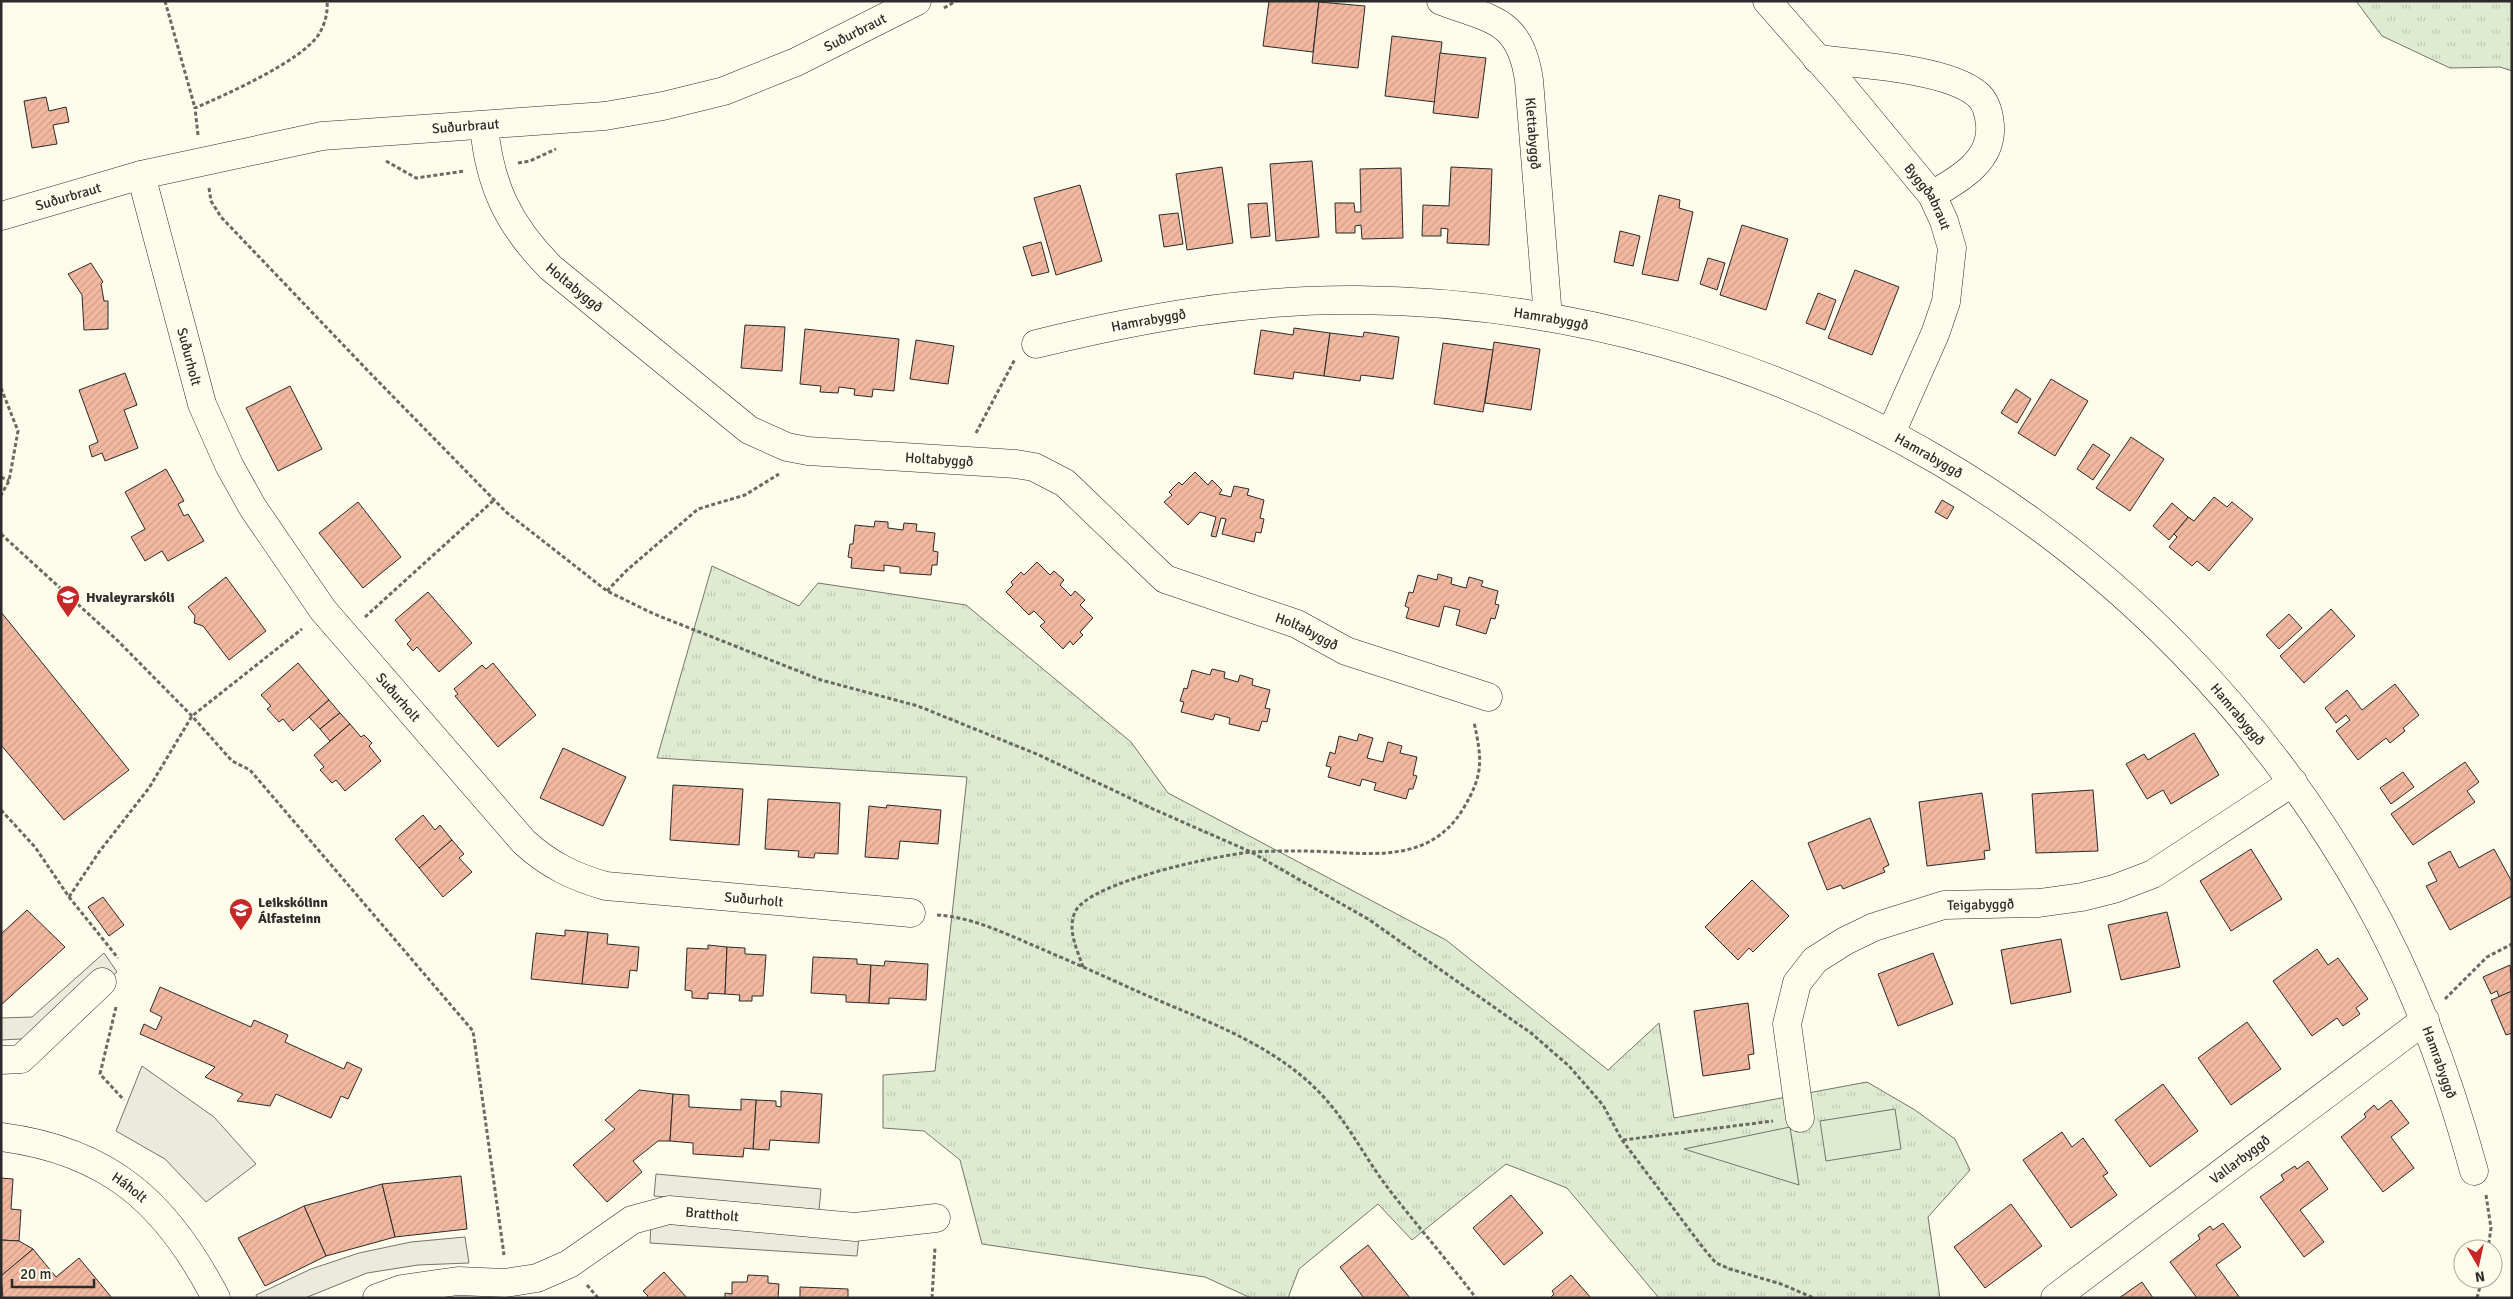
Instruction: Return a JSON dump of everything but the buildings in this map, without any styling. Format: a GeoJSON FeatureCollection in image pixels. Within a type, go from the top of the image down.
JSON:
{"type":"FeatureCollection","features":[{"type":"Feature","properties":{"kind":"street","name":"Suðurbraut"},"geometry":{"type":"LineString","coordinates":[[1,216],[141,175],[322,136],[605,116],[663,106],[724,91],[796,62],[916,1]]}},
{"type":"Feature","properties":{"kind":"street","name":"Klettabyggð"},"geometry":{"type":"LineString","coordinates":[[1441,1],[1500,24],[1510,31],[1523,50],[1529,80],[1548,317]]}},
{"type":"Feature","properties":{"kind":"street","name":"Byggðabraut"},"geometry":{"type":"LineString","coordinates":[[1767,1],[1841,84],[1932,195],[1944,221],[1952,248],[1946,302],[1935,334],[1890,433]]}},
{"type":"Feature","properties":{"kind":"street"},"geometry":{"type":"LineString","coordinates":[[1817,59],[1906,69],[1948,80],[1976,94],[1980,98],[1987,110],[1990,130],[1982,156],[1975,166],[1958,180],[1932,195]]}},
{"type":"Feature","properties":{"kind":"street","name":"Holtabyggð"},"geometry":{"type":"LineString","coordinates":[[484,125],[490,168],[497,190],[519,232],[534,251],[551,268],[749,430],[787,447],[808,451],[962,460],[1034,467],[1052,474],[1077,493],[1165,579],[1297,624],[1346,651],[1488,697]]}},
{"type":"Feature","properties":{"kind":"street","name":"Suðurholt"},"geometry":{"type":"LineString","coordinates":[[141,175],[202,404],[229,465],[253,508],[323,610],[524,842],[542,858],[562,871],[606,886],[911,913]]}},
{"type":"Feature","properties":{"kind":"street","name":"Hamrabyggð"},"geometry":{"type":"LineString","coordinates":[[1036,344],[1162,316],[1226,307],[1355,300],[1420,302],[1484,308],[1607,328],[1724,361],[1788,385],[1890,433],[1949,465],[2006,501],[2060,541],[2162,629],[2208,677],[2252,728],[2293,782],[2331,838],[2366,897],[2397,958],[2425,1020],[2460,1120],[2474,1171]]}},
{"type":"Feature","properties":{"kind":"street","name":"Teigabyggð"},"geometry":{"type":"LineString","coordinates":[[1800,1118],[1787,1024],[1797,982],[1815,960],[1845,941],[1874,927],[1944,905],[2039,903],[2114,889],[2153,874],[2293,782]]}},
{"type":"Feature","properties":{"kind":"street"},"geometry":{"type":"LineString","coordinates":[[1,1060],[21,1059],[110,992]]}},
{"type":"Feature","properties":{"kind":"street","name":"Vallarbyggð"},"geometry":{"type":"LineString","coordinates":[[2055,1298],[2425,1020]]}},
{"type":"Feature","properties":{"kind":"street","name":"Háholt"},"geometry":{"type":"LineString","coordinates":[[1,1136],[34,1141],[68,1151],[108,1170],[128,1184],[163,1216],[204,1275],[216,1298]]}},
{"type":"Feature","properties":{"kind":"street","name":"Brattholt"},"geometry":{"type":"LineString","coordinates":[[505,1283],[552,1272],[569,1264],[632,1220],[669,1210],[855,1227],[936,1218]]}},
{"type":"Feature","properties":{"kind":"street"},"geometry":{"type":"LineString","coordinates":[[377,1298],[402,1288],[458,1281],[505,1283]]}},
{"type":"Feature","properties":{"kind":"path"},"geometry":{"type":"LineString","coordinates":[[165,1],[195,108],[198,138]]}},
{"type":"Feature","properties":{"kind":"path"},"geometry":{"type":"LineString","coordinates":[[195,108],[274,68],[301,51],[318,35],[327,15],[328,1]]}},
{"type":"Feature","properties":{"kind":"path"},"geometry":{"type":"LineString","coordinates":[[208,185],[211,201],[221,217],[494,500],[506,512],[607,592],[654,614],[821,680],[918,706],[978,729],[1251,852],[1368,920],[1531,1033],[1587,1085],[1602,1104],[1622,1140],[1716,1263],[1781,1284],[1814,1298]]}},
{"type":"Feature","properties":{"kind":"path"},"geometry":{"type":"LineString","coordinates":[[962,460],[1014,360],[1036,344]]}},
{"type":"Feature","properties":{"kind":"path"},"geometry":{"type":"LineString","coordinates":[[1,388],[18,431],[9,481],[1,495]]}},
{"type":"Feature","properties":{"kind":"path"},"geometry":{"type":"LineString","coordinates":[[607,592],[626,571],[698,509],[745,495],[778,475],[808,451]]}},
{"type":"Feature","properties":{"kind":"path"},"geometry":{"type":"LineString","coordinates":[[1,477],[9,481]]}},
{"type":"Feature","properties":{"kind":"path"},"geometry":{"type":"LineString","coordinates":[[346,635],[494,500]]}},
{"type":"Feature","properties":{"kind":"path"},"geometry":{"type":"LineString","coordinates":[[1,534],[116,640],[192,716],[232,761],[250,770],[472,1031],[504,1242],[505,1283]]}},
{"type":"Feature","properties":{"kind":"path"},"geometry":{"type":"LineString","coordinates":[[69,896],[98,852],[149,788],[192,716],[231,687],[323,610]]}},
{"type":"Feature","properties":{"kind":"path"},"geometry":{"type":"LineString","coordinates":[[1083,966],[1075,944],[1072,922],[1076,910],[1090,897],[1148,875],[1203,861],[1251,852],[1300,851],[1385,855],[1422,844],[1446,830],[1457,819],[1476,785],[1482,756],[1473,717],[1454,687]]}},
{"type":"Feature","properties":{"kind":"path"},"geometry":{"type":"LineString","coordinates":[[1,810],[35,847],[69,896],[120,960]]}},
{"type":"Feature","properties":{"kind":"path"},"geometry":{"type":"LineString","coordinates":[[911,913],[963,919],[990,927],[1083,966],[1252,1043],[1282,1060],[1317,1090],[1356,1137],[1390,1191],[1436,1245],[1476,1298]]}},
{"type":"Feature","properties":{"kind":"path"},"geometry":{"type":"LineString","coordinates":[[2425,1020],[2486,958],[2512,944]]}},
{"type":"Feature","properties":{"kind":"path"},"geometry":{"type":"LineString","coordinates":[[110,992],[100,1074],[124,1100]]}},
{"type":"Feature","properties":{"kind":"path"},"geometry":{"type":"LineString","coordinates":[[1622,1140],[1800,1118]]}},
{"type":"Feature","properties":{"kind":"path"},"geometry":{"type":"LineString","coordinates":[[2474,1171],[2486,1195],[2491,1228],[2489,1239]]}},
{"type":"Feature","properties":{"kind":"path"},"geometry":{"type":"LineString","coordinates":[[932,1298],[936,1218]]}},
{"type":"Feature","properties":{"kind":"green space"},"geometry":{"type":"Polygon","coordinates":[[[2356,1],[2512,1],[2512,71],[2500,67],[2450,68],[2382,36],[2356,1]]]}},
{"type":"Feature","properties":{"kind":"green space"},"geometry":{"type":"Polygon","coordinates":[[[712,566],[799,606],[818,583],[966,605],[1131,742],[1168,793],[1446,940],[1608,1070],[1659,1023],[1674,1118],[1867,1082],[1915,1110],[1955,1139],[1970,1170],[1928,1217],[1940,1298],[1659,1298],[1567,1188],[1506,1164],[1412,1240],[1378,1204],[1299,1269],[1288,1298],[1251,1298],[1205,1277],[982,1244],[960,1160],[924,1131],[883,1128],[883,1075],[935,1071],[967,777],[657,758],[712,566]]]}},
{"type":"Feature","properties":{"kind":"green space"},"geometry":{"type":"Polygon","coordinates":[[[1895,1109],[1901,1149],[1826,1161],[1820,1121],[1895,1109]]]}},
{"type":"Feature","properties":{"kind":"green space"},"geometry":{"type":"Polygon","coordinates":[[[1790,1127],[1799,1185],[1684,1149],[1790,1127]]]}},
{"type":"Feature","properties":{"kind":"shaded area"},"geometry":{"type":"Polygon","coordinates":[[[104,953],[117,972],[40,1038],[1,1040],[1,1018],[32,1017],[104,953]]]}},
{"type":"Feature","properties":{"kind":"shaded area"},"geometry":{"type":"Polygon","coordinates":[[[142,1066],[214,1117],[256,1164],[206,1202],[165,1159],[116,1131],[142,1066]]]}},
{"type":"Feature","properties":{"kind":"shaded area"},"geometry":{"type":"Polygon","coordinates":[[[656,1174],[821,1189],[819,1210],[654,1196],[656,1174]]]}},
{"type":"Feature","properties":{"kind":"shaded area"},"geometry":{"type":"Polygon","coordinates":[[[651,1223],[859,1236],[857,1256],[650,1243],[651,1223]]]}},
{"type":"Feature","properties":{"kind":"shaded area"},"geometry":{"type":"Polygon","coordinates":[[[465,1237],[469,1263],[418,1265],[367,1273],[305,1298],[257,1298],[256,1295],[311,1269],[359,1253],[411,1242],[465,1237]]]}},
{"type":"Feature","properties":{"kind":"place","name":"Hvaleyrarskóli"},"geometry":{"type":"Point","coordinates":[68,618]}},
{"type":"Feature","properties":{"kind":"place","name":"Leikskólinn Álfasteinn"},"geometry":{"type":"Point","coordinates":[241,931]}}]}
